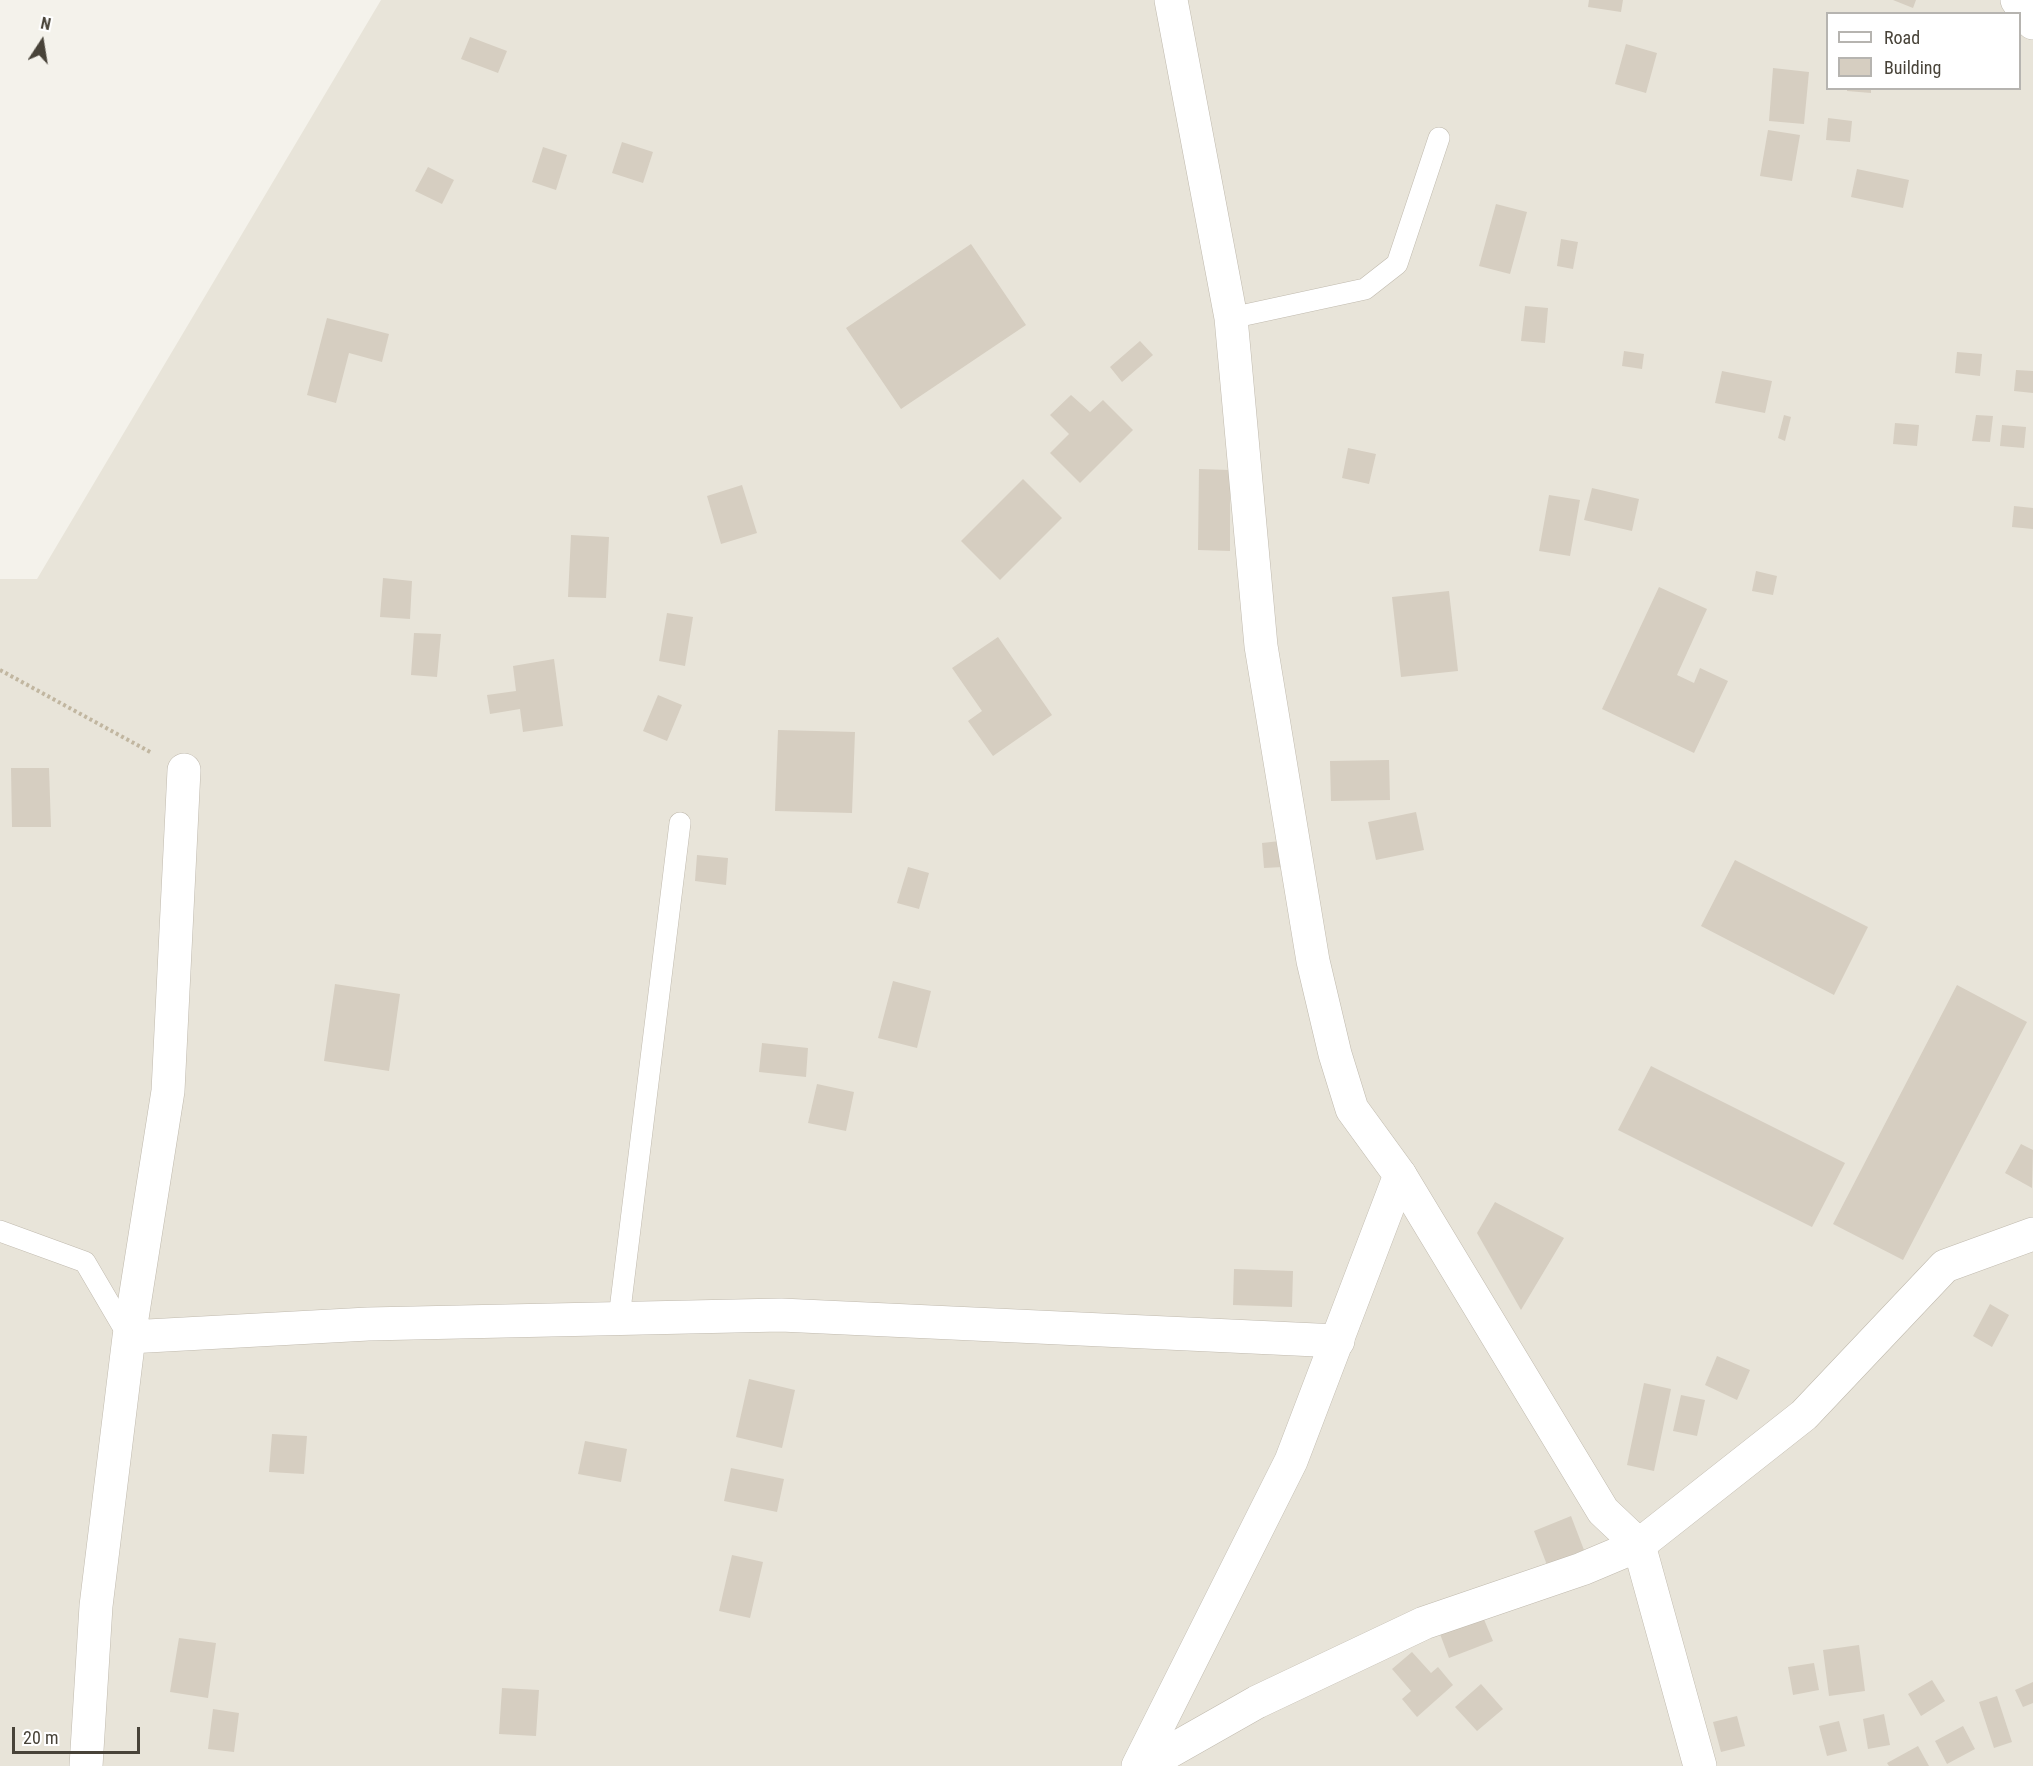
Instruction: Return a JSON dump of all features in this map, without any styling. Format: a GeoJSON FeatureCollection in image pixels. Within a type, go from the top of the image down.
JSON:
{"type":"FeatureCollection","features":[{"type":"Feature","properties":{"kind":"street"},"geometry":{"type":"LineString","coordinates":[[1171,0],[1231,318],[1261,646],[1313,961],[1335,1054],[1352,1109],[1400,1175],[1604,1511],[1639,1545],[1700,1766]]}},
{"type":"Feature","properties":{"kind":"street"},"geometry":{"type":"LineString","coordinates":[[2017,0],[2033,23]]}},
{"type":"Feature","properties":{"kind":"street"},"geometry":{"type":"LineString","coordinates":[[86,1766],[96,1606],[129,1337],[168,1090],[184,770]]}},
{"type":"Feature","properties":{"kind":"street"},"geometry":{"type":"LineString","coordinates":[[1138,1766],[1291,1461],[1400,1175]]}},
{"type":"Feature","properties":{"kind":"street"},"geometry":{"type":"LineString","coordinates":[[1144,1766],[1257,1702],[1424,1623],[1582,1569],[1639,1545],[1804,1415],[1945,1266],[2033,1233]]}},
{"type":"Feature","properties":{"kind":"street"},"geometry":{"type":"LineString","coordinates":[[129,1337],[368,1324],[781,1315],[1338,1341]]}},
{"type":"Feature","properties":{"kind":"lane"},"geometry":{"type":"LineString","coordinates":[[1231,318],[1365,289],[1397,264],[1439,138]]}},
{"type":"Feature","properties":{"kind":"lane"},"geometry":{"type":"LineString","coordinates":[[619,1318],[680,823]]}},
{"type":"Feature","properties":{"kind":"lane"},"geometry":{"type":"LineString","coordinates":[[0,1231],[85,1262],[129,1337]]}},
{"type":"Feature","properties":{"kind":"path"},"geometry":{"type":"LineString","coordinates":[[0,670],[184,770]]}},
{"type":"Feature","properties":{"kind":"shaded area"},"geometry":{"type":"Polygon","coordinates":[[[381,0],[2033,0],[2033,1766],[0,1766],[0,579],[37,579],[381,0]]]}},
{"type":"Feature","properties":{"kind":"building"},"geometry":{"type":"Polygon","coordinates":[[[1589,0],[1623,0],[1621,12],[1588,7],[1589,0]]]}},
{"type":"Feature","properties":{"kind":"building"},"geometry":{"type":"Polygon","coordinates":[[[1893,0],[1916,0],[1913,8],[1893,0]]]}},
{"type":"Feature","properties":{"kind":"building"},"geometry":{"type":"Polygon","coordinates":[[[470,37],[507,51],[498,73],[461,59],[470,37]]]}},
{"type":"Feature","properties":{"kind":"building"},"geometry":{"type":"Polygon","coordinates":[[[1626,44],[1657,53],[1646,93],[1615,84],[1626,44]]]}},
{"type":"Feature","properties":{"kind":"building"},"geometry":{"type":"Polygon","coordinates":[[[1773,68],[1809,72],[1804,124],[1769,121],[1773,68]]]}},
{"type":"Feature","properties":{"kind":"building"},"geometry":{"type":"Polygon","coordinates":[[[1871,90],[1871,93],[1847,91],[1871,90]]]}},
{"type":"Feature","properties":{"kind":"building"},"geometry":{"type":"Polygon","coordinates":[[[1828,118],[1852,121],[1850,142],[1826,140],[1828,118]]]}},
{"type":"Feature","properties":{"kind":"building"},"geometry":{"type":"Polygon","coordinates":[[[1768,130],[1800,135],[1792,181],[1760,176],[1768,130]]]}},
{"type":"Feature","properties":{"kind":"building"},"geometry":{"type":"Polygon","coordinates":[[[622,142],[653,152],[643,183],[612,173],[622,142]]]}},
{"type":"Feature","properties":{"kind":"building"},"geometry":{"type":"Polygon","coordinates":[[[543,147],[567,155],[556,190],[532,182],[543,147]]]}},
{"type":"Feature","properties":{"kind":"building"},"geometry":{"type":"Polygon","coordinates":[[[428,167],[454,180],[442,204],[415,191],[428,167]]]}},
{"type":"Feature","properties":{"kind":"building"},"geometry":{"type":"Polygon","coordinates":[[[1857,169],[1909,180],[1903,208],[1851,197],[1857,169]]]}},
{"type":"Feature","properties":{"kind":"building"},"geometry":{"type":"Polygon","coordinates":[[[1496,204],[1527,212],[1510,274],[1479,266],[1496,204]]]}},
{"type":"Feature","properties":{"kind":"building"},"geometry":{"type":"Polygon","coordinates":[[[1561,239],[1578,242],[1573,269],[1557,266],[1561,239]]]}},
{"type":"Feature","properties":{"kind":"building"},"geometry":{"type":"Polygon","coordinates":[[[971,244],[1026,325],[901,409],[846,328],[971,244]]]}},
{"type":"Feature","properties":{"kind":"building"},"geometry":{"type":"Polygon","coordinates":[[[1525,306],[1548,308],[1545,343],[1521,341],[1525,306]]]}},
{"type":"Feature","properties":{"kind":"building"},"geometry":{"type":"Polygon","coordinates":[[[327,318],[389,334],[382,362],[349,353],[336,403],[307,395],[327,318]]]}},
{"type":"Feature","properties":{"kind":"building"},"geometry":{"type":"Polygon","coordinates":[[[1140,341],[1153,355],[1122,382],[1110,367],[1140,341]]]}},
{"type":"Feature","properties":{"kind":"building"},"geometry":{"type":"Polygon","coordinates":[[[1624,351],[1644,354],[1642,369],[1622,366],[1624,351]]]}},
{"type":"Feature","properties":{"kind":"building"},"geometry":{"type":"Polygon","coordinates":[[[1957,352],[1982,354],[1980,376],[1955,373],[1957,352]]]}},
{"type":"Feature","properties":{"kind":"building"},"geometry":{"type":"Polygon","coordinates":[[[2016,370],[2033,371],[2033,393],[2014,391],[2016,370]]]}},
{"type":"Feature","properties":{"kind":"building"},"geometry":{"type":"Polygon","coordinates":[[[1722,371],[1772,381],[1765,413],[1715,403],[1722,371]]]}},
{"type":"Feature","properties":{"kind":"building"},"geometry":{"type":"Polygon","coordinates":[[[1071,395],[1090,412],[1103,400],[1133,430],[1080,483],[1050,453],[1069,434],[1050,415],[1071,395]]]}},
{"type":"Feature","properties":{"kind":"building"},"geometry":{"type":"Polygon","coordinates":[[[1784,415],[1791,417],[1785,441],[1778,438],[1784,415]]]}},
{"type":"Feature","properties":{"kind":"building"},"geometry":{"type":"Polygon","coordinates":[[[1976,415],[1993,416],[1990,442],[1972,441],[1976,415]]]}},
{"type":"Feature","properties":{"kind":"building"},"geometry":{"type":"Polygon","coordinates":[[[1895,423],[1919,425],[1917,446],[1893,444],[1895,423]]]}},
{"type":"Feature","properties":{"kind":"building"},"geometry":{"type":"Polygon","coordinates":[[[2002,425],[2026,427],[2024,448],[2000,446],[2002,425]]]}},
{"type":"Feature","properties":{"kind":"building"},"geometry":{"type":"Polygon","coordinates":[[[1348,448],[1376,454],[1369,484],[1342,478],[1348,448]]]}},
{"type":"Feature","properties":{"kind":"building"},"geometry":{"type":"Polygon","coordinates":[[[1199,469],[1230,470],[1230,551],[1198,550],[1199,469]]]}},
{"type":"Feature","properties":{"kind":"building"},"geometry":{"type":"Polygon","coordinates":[[[1023,479],[1062,518],[1000,580],[961,541],[1023,479]]]}},
{"type":"Feature","properties":{"kind":"building"},"geometry":{"type":"Polygon","coordinates":[[[742,485],[757,533],[721,544],[707,496],[742,485]]]}},
{"type":"Feature","properties":{"kind":"building"},"geometry":{"type":"Polygon","coordinates":[[[1592,488],[1639,499],[1632,531],[1584,520],[1592,488]]]}},
{"type":"Feature","properties":{"kind":"building"},"geometry":{"type":"Polygon","coordinates":[[[1549,495],[1580,500],[1570,556],[1539,551],[1549,495]]]}},
{"type":"Feature","properties":{"kind":"building"},"geometry":{"type":"Polygon","coordinates":[[[2014,506],[2033,508],[2033,529],[2012,527],[2014,506]]]}},
{"type":"Feature","properties":{"kind":"building"},"geometry":{"type":"Polygon","coordinates":[[[571,535],[609,537],[606,598],[568,597],[571,535]]]}},
{"type":"Feature","properties":{"kind":"building"},"geometry":{"type":"Polygon","coordinates":[[[1756,571],[1777,576],[1773,595],[1752,591],[1756,571]]]}},
{"type":"Feature","properties":{"kind":"building"},"geometry":{"type":"Polygon","coordinates":[[[383,578],[412,581],[410,619],[380,617],[383,578]]]}},
{"type":"Feature","properties":{"kind":"building"},"geometry":{"type":"Polygon","coordinates":[[[1659,587],[1707,609],[1677,675],[1694,683],[1700,668],[1728,681],[1694,753],[1602,709],[1659,587]]]}},
{"type":"Feature","properties":{"kind":"building"},"geometry":{"type":"Polygon","coordinates":[[[1449,591],[1458,671],[1401,677],[1392,597],[1449,591]]]}},
{"type":"Feature","properties":{"kind":"building"},"geometry":{"type":"Polygon","coordinates":[[[667,613],[693,617],[685,666],[659,661],[667,613]]]}},
{"type":"Feature","properties":{"kind":"building"},"geometry":{"type":"Polygon","coordinates":[[[414,633],[441,634],[437,677],[411,675],[414,633]]]}},
{"type":"Feature","properties":{"kind":"building"},"geometry":{"type":"Polygon","coordinates":[[[998,637],[1052,715],[993,756],[968,721],[982,711],[952,668],[998,637]]]}},
{"type":"Feature","properties":{"kind":"building"},"geometry":{"type":"Polygon","coordinates":[[[554,659],[563,726],[523,732],[520,709],[490,714],[487,695],[516,691],[513,666],[554,659]]]}},
{"type":"Feature","properties":{"kind":"building"},"geometry":{"type":"Polygon","coordinates":[[[658,695],[682,705],[667,741],[643,731],[658,695]]]}},
{"type":"Feature","properties":{"kind":"building"},"geometry":{"type":"Polygon","coordinates":[[[778,730],[855,732],[852,813],[775,811],[778,730]]]}},
{"type":"Feature","properties":{"kind":"building"},"geometry":{"type":"Polygon","coordinates":[[[1389,760],[1390,800],[1331,801],[1330,761],[1389,760]]]}},
{"type":"Feature","properties":{"kind":"building"},"geometry":{"type":"Polygon","coordinates":[[[11,768],[49,768],[51,827],[12,827],[11,768]]]}},
{"type":"Feature","properties":{"kind":"building"},"geometry":{"type":"Polygon","coordinates":[[[1416,812],[1424,850],[1376,860],[1368,822],[1416,812]]]}},
{"type":"Feature","properties":{"kind":"building"},"geometry":{"type":"Polygon","coordinates":[[[1280,841],[1283,867],[1264,868],[1262,843],[1280,841]]]}},
{"type":"Feature","properties":{"kind":"building"},"geometry":{"type":"Polygon","coordinates":[[[697,855],[728,858],[726,885],[695,881],[697,855]]]}},
{"type":"Feature","properties":{"kind":"building"},"geometry":{"type":"Polygon","coordinates":[[[1735,860],[1868,927],[1834,995],[1701,926],[1735,860]]]}},
{"type":"Feature","properties":{"kind":"building"},"geometry":{"type":"Polygon","coordinates":[[[908,867],[929,873],[919,909],[897,903],[908,867]]]}},
{"type":"Feature","properties":{"kind":"building"},"geometry":{"type":"Polygon","coordinates":[[[893,981],[931,991],[917,1048],[878,1038],[893,981]]]}},
{"type":"Feature","properties":{"kind":"building"},"geometry":{"type":"Polygon","coordinates":[[[335,984],[400,994],[389,1071],[324,1061],[335,984]]]}},
{"type":"Feature","properties":{"kind":"building"},"geometry":{"type":"Polygon","coordinates":[[[1957,985],[2027,1022],[1903,1260],[1833,1224],[1957,985]]]}},
{"type":"Feature","properties":{"kind":"building"},"geometry":{"type":"Polygon","coordinates":[[[762,1043],[808,1048],[806,1077],[759,1072],[762,1043]]]}},
{"type":"Feature","properties":{"kind":"building"},"geometry":{"type":"Polygon","coordinates":[[[1651,1066],[1845,1163],[1812,1227],[1618,1130],[1651,1066]]]}},
{"type":"Feature","properties":{"kind":"building"},"geometry":{"type":"Polygon","coordinates":[[[817,1084],[854,1092],[846,1131],[808,1123],[817,1084]]]}},
{"type":"Feature","properties":{"kind":"building"},"geometry":{"type":"Polygon","coordinates":[[[2021,1144],[2033,1150],[2032,1188],[2005,1173],[2021,1144]]]}},
{"type":"Feature","properties":{"kind":"building"},"geometry":{"type":"Polygon","coordinates":[[[1495,1202],[1564,1238],[1521,1310],[1477,1233],[1495,1202]]]}},
{"type":"Feature","properties":{"kind":"building"},"geometry":{"type":"Polygon","coordinates":[[[1234,1269],[1293,1271],[1292,1307],[1233,1305],[1234,1269]]]}},
{"type":"Feature","properties":{"kind":"building"},"geometry":{"type":"Polygon","coordinates":[[[1990,1304],[2009,1315],[1992,1347],[1973,1336],[1990,1304]]]}},
{"type":"Feature","properties":{"kind":"building"},"geometry":{"type":"Polygon","coordinates":[[[1717,1356],[1750,1370],[1737,1400],[1705,1385],[1717,1356]]]}},
{"type":"Feature","properties":{"kind":"building"},"geometry":{"type":"Polygon","coordinates":[[[749,1379],[795,1390],[782,1448],[736,1437],[749,1379]]]}},
{"type":"Feature","properties":{"kind":"building"},"geometry":{"type":"Polygon","coordinates":[[[1644,1383],[1671,1389],[1654,1471],[1627,1465],[1644,1383]]]}},
{"type":"Feature","properties":{"kind":"building"},"geometry":{"type":"Polygon","coordinates":[[[1681,1395],[1705,1400],[1697,1436],[1673,1431],[1681,1395]]]}},
{"type":"Feature","properties":{"kind":"building"},"geometry":{"type":"Polygon","coordinates":[[[272,1434],[307,1436],[304,1474],[269,1472],[272,1434]]]}},
{"type":"Feature","properties":{"kind":"building"},"geometry":{"type":"Polygon","coordinates":[[[585,1441],[627,1449],[621,1482],[578,1474],[585,1441]]]}},
{"type":"Feature","properties":{"kind":"building"},"geometry":{"type":"Polygon","coordinates":[[[731,1468],[784,1479],[777,1512],[724,1501],[731,1468]]]}},
{"type":"Feature","properties":{"kind":"building"},"geometry":{"type":"Polygon","coordinates":[[[1571,1516],[1584,1550],[1547,1565],[1534,1531],[1571,1516]]]}},
{"type":"Feature","properties":{"kind":"building"},"geometry":{"type":"Polygon","coordinates":[[[732,1555],[763,1562],[750,1618],[719,1611],[732,1555]]]}},
{"type":"Feature","properties":{"kind":"building"},"geometry":{"type":"Polygon","coordinates":[[[1483,1617],[1493,1641],[1449,1658],[1440,1634],[1483,1617]]]}},
{"type":"Feature","properties":{"kind":"building"},"geometry":{"type":"Polygon","coordinates":[[[179,1638],[216,1643],[208,1698],[170,1692],[179,1638]]]}},
{"type":"Feature","properties":{"kind":"building"},"geometry":{"type":"Polygon","coordinates":[[[1859,1645],[1865,1691],[1829,1696],[1823,1650],[1859,1645]]]}},
{"type":"Feature","properties":{"kind":"building"},"geometry":{"type":"Polygon","coordinates":[[[1412,1652],[1431,1673],[1438,1667],[1453,1685],[1417,1717],[1402,1699],[1411,1691],[1392,1669],[1412,1652]]]}},
{"type":"Feature","properties":{"kind":"building"},"geometry":{"type":"Polygon","coordinates":[[[1814,1663],[1819,1690],[1793,1695],[1788,1667],[1814,1663]]]}},
{"type":"Feature","properties":{"kind":"building"},"geometry":{"type":"Polygon","coordinates":[[[1932,1680],[1945,1701],[1921,1716],[1908,1694],[1932,1680]]]}},
{"type":"Feature","properties":{"kind":"building"},"geometry":{"type":"Polygon","coordinates":[[[2033,1682],[2033,1703],[2023,1707],[2015,1690],[2033,1682]]]}},
{"type":"Feature","properties":{"kind":"building"},"geometry":{"type":"Polygon","coordinates":[[[1481,1684],[1503,1709],[1477,1731],[1455,1707],[1481,1684]]]}},
{"type":"Feature","properties":{"kind":"building"},"geometry":{"type":"Polygon","coordinates":[[[502,1688],[539,1690],[536,1736],[499,1734],[502,1688]]]}},
{"type":"Feature","properties":{"kind":"building"},"geometry":{"type":"Polygon","coordinates":[[[1997,1696],[2012,1742],[1994,1748],[1979,1702],[1997,1696]]]}},
{"type":"Feature","properties":{"kind":"building"},"geometry":{"type":"Polygon","coordinates":[[[213,1709],[239,1713],[234,1752],[208,1749],[213,1709]]]}},
{"type":"Feature","properties":{"kind":"building"},"geometry":{"type":"Polygon","coordinates":[[[1884,1714],[1890,1745],[1868,1749],[1863,1719],[1884,1714]]]}},
{"type":"Feature","properties":{"kind":"building"},"geometry":{"type":"Polygon","coordinates":[[[1737,1716],[1745,1746],[1721,1752],[1713,1722],[1737,1716]]]}},
{"type":"Feature","properties":{"kind":"building"},"geometry":{"type":"Polygon","coordinates":[[[1839,1721],[1847,1751],[1827,1756],[1819,1726],[1839,1721]]]}},
{"type":"Feature","properties":{"kind":"building"},"geometry":{"type":"Polygon","coordinates":[[[1963,1726],[1975,1749],[1947,1764],[1935,1741],[1963,1726]]]}},
{"type":"Feature","properties":{"kind":"building"},"geometry":{"type":"Polygon","coordinates":[[[1918,1746],[1929,1766],[1889,1766],[1887,1763],[1918,1746]]]}}]}
